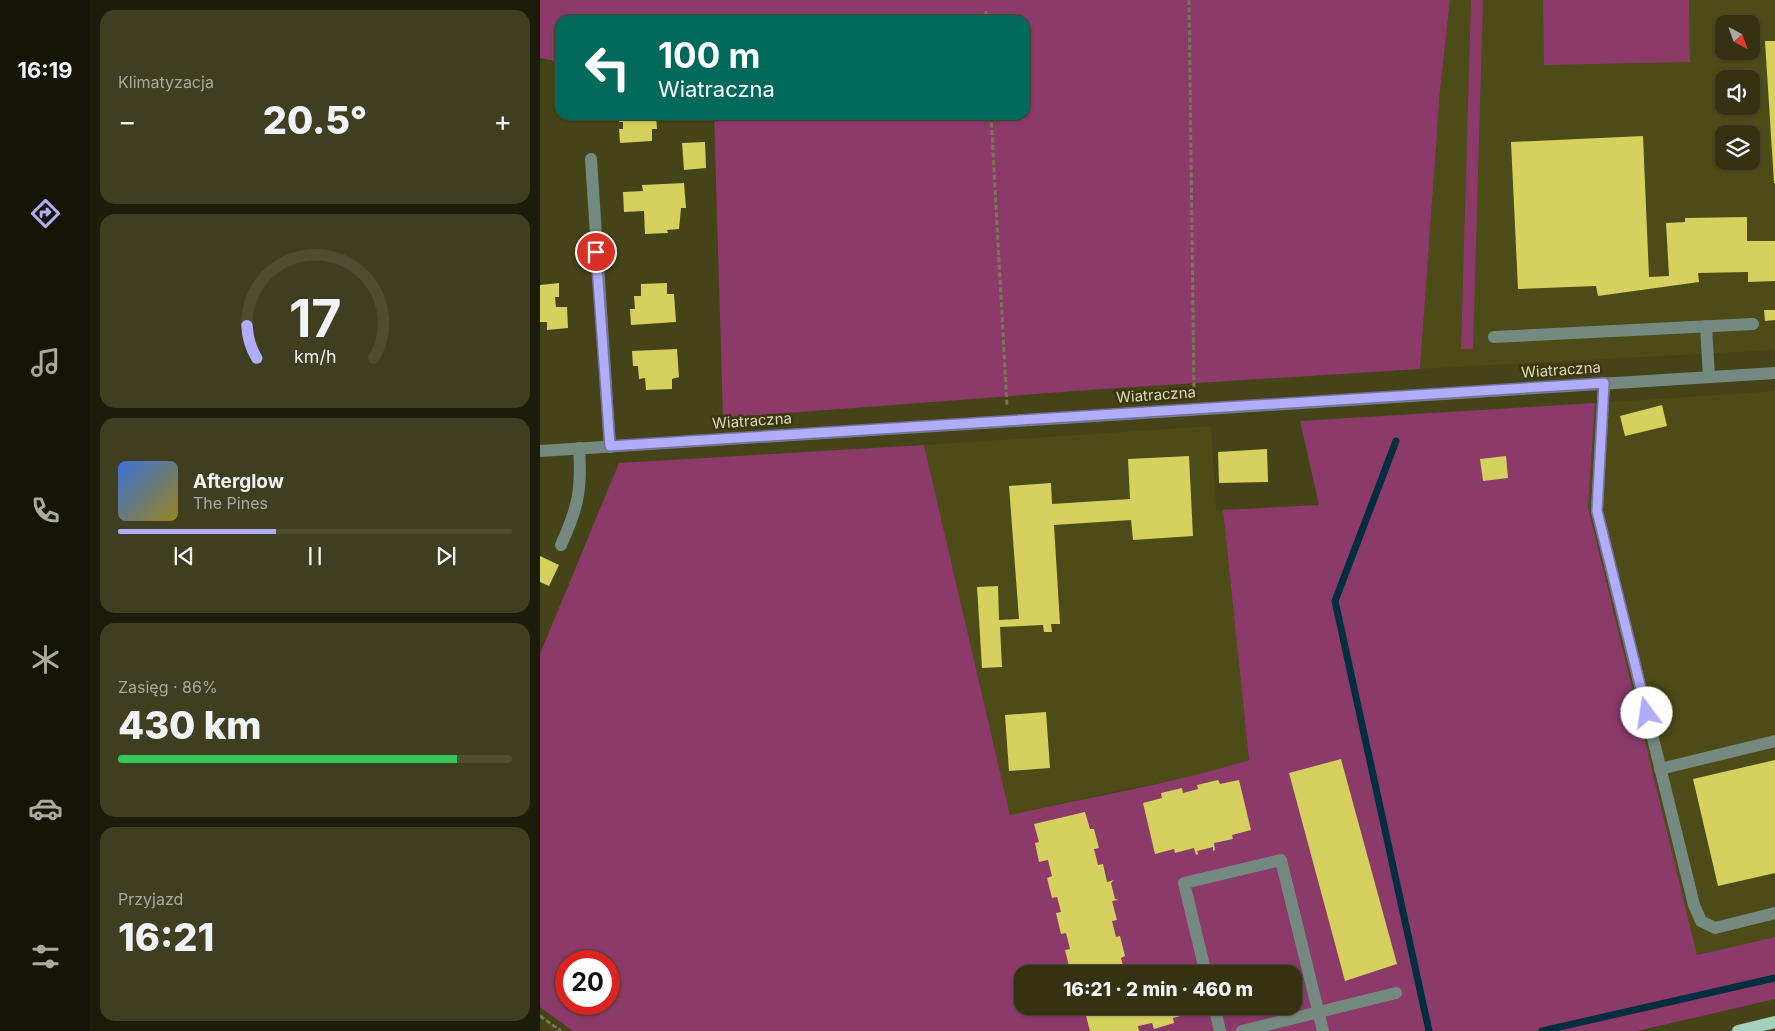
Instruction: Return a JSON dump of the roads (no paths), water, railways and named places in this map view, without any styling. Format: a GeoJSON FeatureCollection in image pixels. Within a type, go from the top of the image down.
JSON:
{"type":"FeatureCollection","features":[{"type":"Feature","properties":{"kind":"main road"},"geometry":{"type":"LineString","coordinates":[[1738,1031],[1775,1022]]}},
{"type":"Feature","properties":{"kind":"street"},"geometry":{"type":"LineString","coordinates":[[591,159],[607,432],[610,446]]}},
{"type":"Feature","properties":{"kind":"street"},"geometry":{"type":"LineString","coordinates":[[1494,337],[1753,324]]}},
{"type":"Feature","properties":{"kind":"street"},"geometry":{"type":"LineString","coordinates":[[1706,326],[1709,377]]}},
{"type":"Feature","properties":{"kind":"street","name":"Wiatraczna"},"geometry":{"type":"LineString","coordinates":[[540,451],[1775,373]]}},
{"type":"Feature","properties":{"kind":"street"},"geometry":{"type":"LineString","coordinates":[[1604,383],[1597,511],[1694,905],[1701,921],[1716,928],[1775,913]]}},
{"type":"Feature","properties":{"kind":"street"},"geometry":{"type":"LineString","coordinates":[[561,545],[575,514],[580,489],[579,448]]}},
{"type":"Feature","properties":{"kind":"street"},"geometry":{"type":"LineString","coordinates":[[1660,768],[1775,741]]}},
{"type":"Feature","properties":{"kind":"street"},"geometry":{"type":"LineString","coordinates":[[1204,965],[1184,883],[1281,860],[1323,1031]]}},
{"type":"Feature","properties":{"kind":"street"},"geometry":{"type":"LineString","coordinates":[[1242,1031],[1396,993]]}},
{"type":"Feature","properties":{"kind":"street"},"geometry":{"type":"LineString","coordinates":[[1216,1015],[1220,1031]]}},
{"type":"Feature","properties":{"kind":"waterway"},"geometry":{"type":"LineString","coordinates":[[1396,441],[1335,601],[1429,1031]]}},
{"type":"Feature","properties":{"kind":"waterway"},"geometry":{"type":"LineString","coordinates":[[1542,1031],[1775,978]]}}]}
